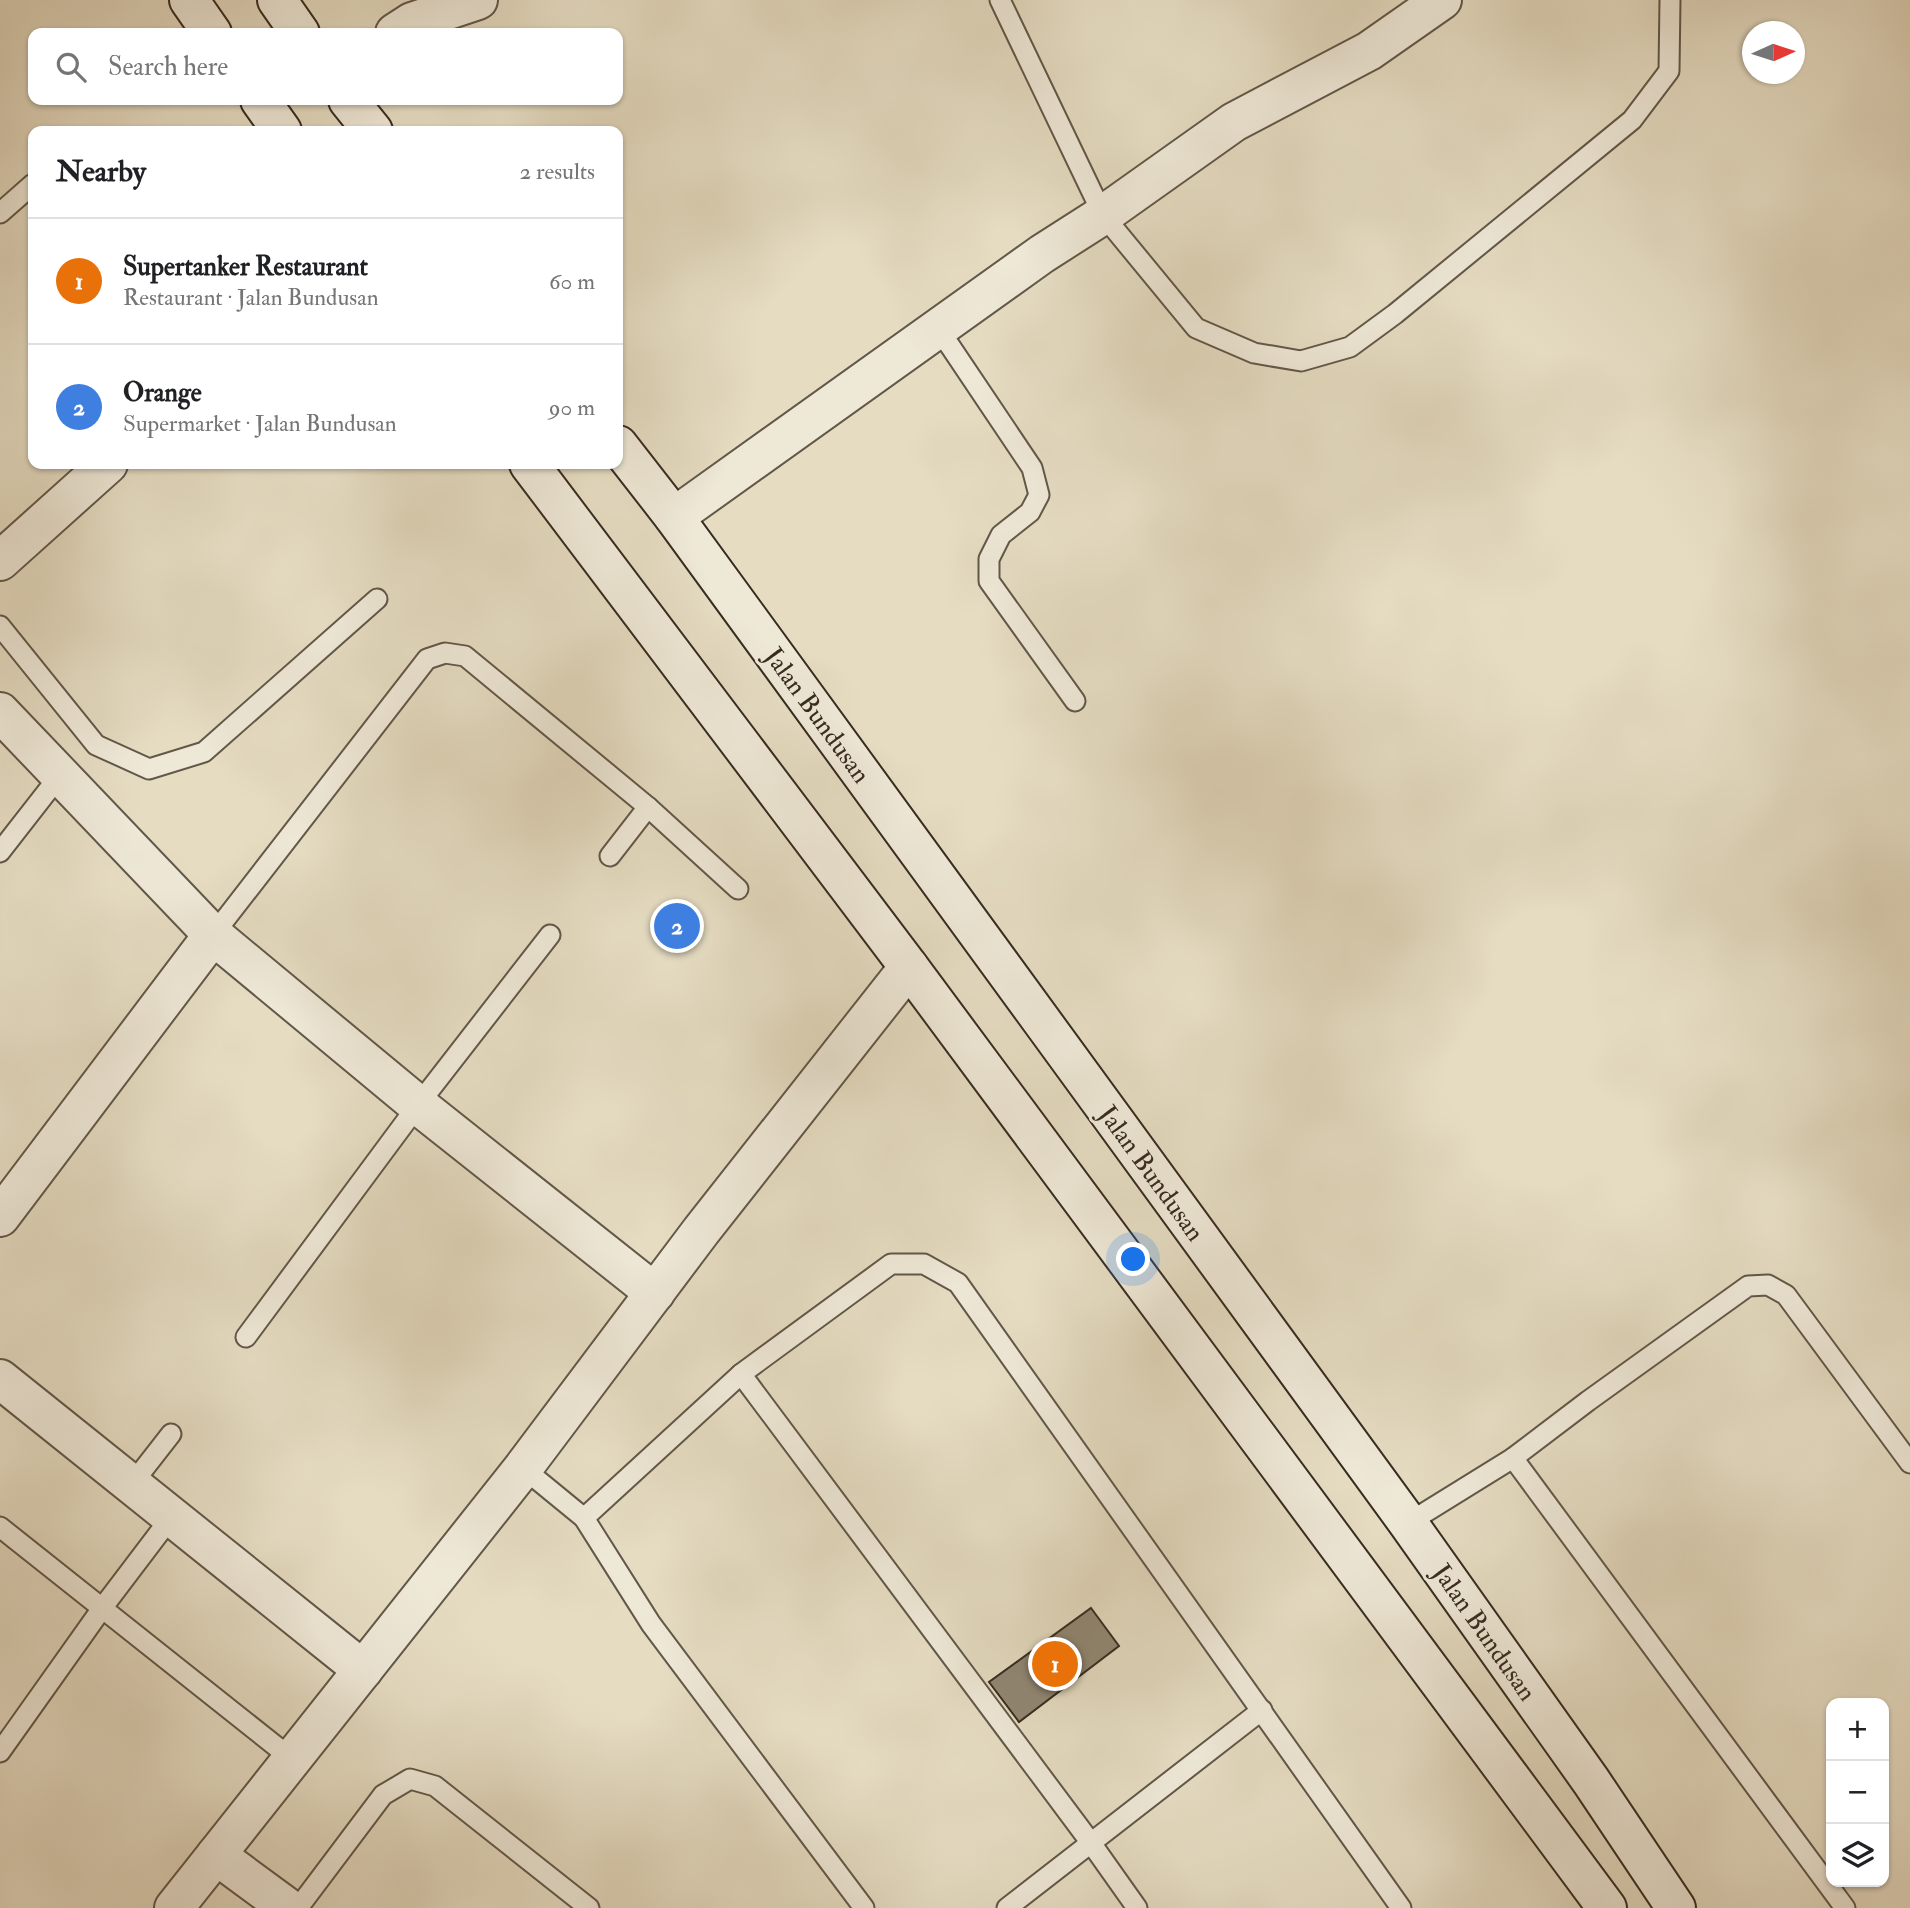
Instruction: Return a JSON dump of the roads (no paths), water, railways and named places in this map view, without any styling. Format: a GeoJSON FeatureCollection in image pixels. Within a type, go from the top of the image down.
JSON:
{"type":"FeatureCollection","features":[{"type":"Feature","properties":{"kind":"street"},"geometry":{"type":"LineString","coordinates":[[188,0],[208,28]]}},
{"type":"Feature","properties":{"kind":"street"},"geometry":{"type":"LineString","coordinates":[[277,0],[297,28]]}},
{"type":"Feature","properties":{"kind":"street"},"geometry":{"type":"LineString","coordinates":[[403,28],[412,22],[478,0]]}},
{"type":"Feature","properties":{"kind":"street"},"geometry":{"type":"LineString","coordinates":[[674,517],[1042,254],[1103,215],[1234,122],[1369,51],[1442,0]]}},
{"type":"Feature","properties":{"kind":"street"},"geometry":{"type":"LineString","coordinates":[[264,105],[278,126]]}},
{"type":"Feature","properties":{"kind":"street"},"geometry":{"type":"LineString","coordinates":[[352,105],[369,126]]}},
{"type":"Feature","properties":{"kind":"street","name":"Jalan Bundusan"},"geometry":{"type":"LineString","coordinates":[[623,451],[674,517],[1408,1524],[1591,1781],[1676,1908]]}},
{"type":"Feature","properties":{"kind":"street"},"geometry":{"type":"LineString","coordinates":[[0,561],[102,469]]}},
{"type":"Feature","properties":{"kind":"street"},"geometry":{"type":"LineString","coordinates":[[533,469],[909,967],[1607,1908]]}},
{"type":"Feature","properties":{"kind":"street"},"geometry":{"type":"LineString","coordinates":[[0,712],[213,936],[418,1105],[655,1293]]}},
{"type":"Feature","properties":{"kind":"street"},"geometry":{"type":"LineString","coordinates":[[0,1217],[213,936]]}},
{"type":"Feature","properties":{"kind":"street"},"geometry":{"type":"LineString","coordinates":[[174,1908],[523,1468],[655,1293],[909,967]]}},
{"type":"Feature","properties":{"kind":"street"},"geometry":{"type":"LineString","coordinates":[[0,1379],[363,1670]]}},
{"type":"Feature","properties":{"kind":"street"},"geometry":{"type":"LineString","coordinates":[[216,1855],[288,1908]]}},
{"type":"Feature","properties":{"kind":"lane"},"geometry":{"type":"LineString","coordinates":[[1000,0],[1103,215],[1196,328],[1254,354],[1301,362],[1350,347],[1395,314],[1632,120],[1669,71],[1670,0]]}},
{"type":"Feature","properties":{"kind":"lane"},"geometry":{"type":"LineString","coordinates":[[0,213],[28,188]]}},
{"type":"Feature","properties":{"kind":"lane"},"geometry":{"type":"LineString","coordinates":[[938,328],[1032,468],[1039,495],[1030,512],[1001,535],[989,559],[989,581],[1075,701]]}},
{"type":"Feature","properties":{"kind":"lane"},"geometry":{"type":"LineString","coordinates":[[0,625],[96,745],[149,769],[204,752],[377,599]]}},
{"type":"Feature","properties":{"kind":"lane"},"geometry":{"type":"LineString","coordinates":[[213,936],[427,659],[445,653],[465,656],[648,807],[737,889]]}},
{"type":"Feature","properties":{"kind":"lane"},"geometry":{"type":"LineString","coordinates":[[0,852],[60,775]]}},
{"type":"Feature","properties":{"kind":"lane"},"geometry":{"type":"LineString","coordinates":[[610,856],[648,807]]}},
{"type":"Feature","properties":{"kind":"lane"},"geometry":{"type":"LineString","coordinates":[[246,1337],[418,1105],[550,935]]}},
{"type":"Feature","properties":{"kind":"lane"},"geometry":{"type":"LineString","coordinates":[[584,1518],[741,1374],[891,1264],[924,1264],[958,1283],[1401,1908]]}},
{"type":"Feature","properties":{"kind":"lane"},"geometry":{"type":"LineString","coordinates":[[1408,1524],[1513,1458],[1748,1286],[1768,1285],[1786,1295],[1910,1463]]}},
{"type":"Feature","properties":{"kind":"lane"},"geometry":{"type":"LineString","coordinates":[[741,1374],[1137,1908]]}},
{"type":"Feature","properties":{"kind":"lane"},"geometry":{"type":"LineString","coordinates":[[132,1484],[171,1434]]}},
{"type":"Feature","properties":{"kind":"lane"},"geometry":{"type":"LineString","coordinates":[[1513,1458],[1845,1908]]}},
{"type":"Feature","properties":{"kind":"lane"},"geometry":{"type":"LineString","coordinates":[[523,1468],[584,1518],[651,1624],[864,1908]]}},
{"type":"Feature","properties":{"kind":"lane"},"geometry":{"type":"LineString","coordinates":[[0,1752],[103,1607],[172,1516]]}},
{"type":"Feature","properties":{"kind":"lane"},"geometry":{"type":"LineString","coordinates":[[0,1527],[292,1759]]}},
{"type":"Feature","properties":{"kind":"lane"},"geometry":{"type":"LineString","coordinates":[[1007,1908],[1262,1710]]}},
{"type":"Feature","properties":{"kind":"lane"},"geometry":{"type":"LineString","coordinates":[[298,1908],[383,1795],[410,1779],[435,1786],[589,1908]]}},
{"type":"Feature","properties":{"kind":"place","name":"Orange"},"geometry":{"type":"Point","coordinates":[677,926]}},
{"type":"Feature","properties":{"kind":"place","name":"Supertanker Restaurant"},"geometry":{"type":"Point","coordinates":[1055,1664]}}]}
